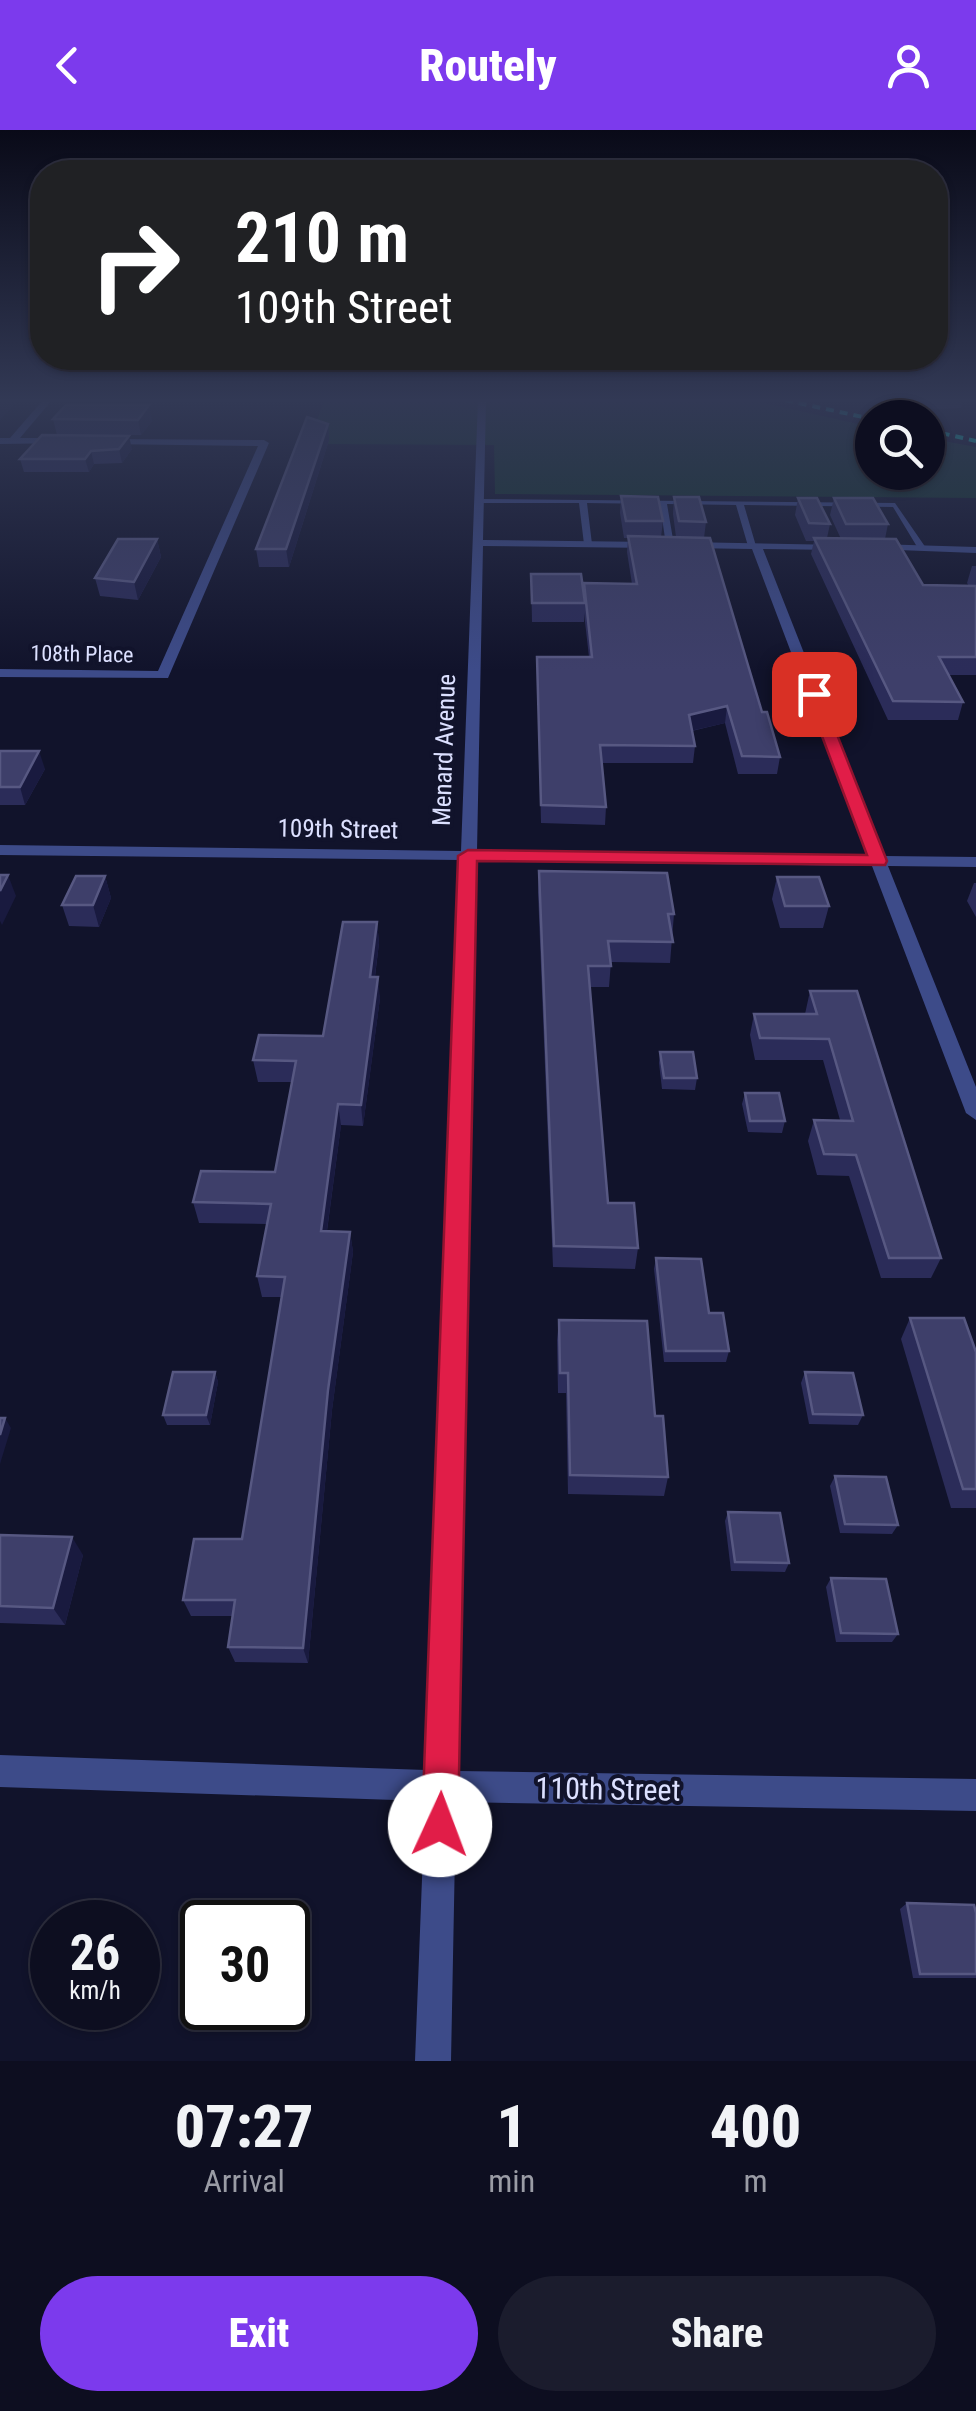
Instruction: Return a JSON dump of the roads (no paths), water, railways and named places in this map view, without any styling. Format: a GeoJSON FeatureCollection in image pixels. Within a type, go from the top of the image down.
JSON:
{"type":"FeatureCollection","features":[{"type":"Feature","properties":{"kind":"street","name":"108th Place"},"geometry":{"type":"LineString","coordinates":[[0,673],[163,674],[243,490]]}},
{"type":"Feature","properties":{"kind":"street","name":"Menard Avenue"},"geometry":{"type":"LineString","coordinates":[[433,2061],[480,490]]}},
{"type":"Feature","properties":{"kind":"street"},"geometry":{"type":"LineString","coordinates":[[479,543],[970,550]]}},
{"type":"Feature","properties":{"kind":"street"},"geometry":{"type":"LineString","coordinates":[[754,546],[976,1113]]}},
{"type":"Feature","properties":{"kind":"street","name":"109th Street"},"geometry":{"type":"LineString","coordinates":[[0,850],[976,862]]}},
{"type":"Feature","properties":{"kind":"street","name":"110th Street"},"geometry":{"type":"LineString","coordinates":[[0,1771],[441,1786],[976,1796]]}},
{"type":"Feature","properties":{"kind":"lane"},"geometry":{"type":"LineString","coordinates":[[480,501],[895,505],[922,548]]}},
{"type":"Feature","properties":{"kind":"lane"},"geometry":{"type":"LineString","coordinates":[[583,502],[588,544]]}},
{"type":"Feature","properties":{"kind":"lane"},"geometry":{"type":"LineString","coordinates":[[663,502],[670,545]]}},
{"type":"Feature","properties":{"kind":"lane"},"geometry":{"type":"LineString","coordinates":[[738,503],[754,546]]}},
{"type":"Feature","properties":{"kind":"lane"},"geometry":{"type":"LineString","coordinates":[[817,504],[824,518]]}},
{"type":"Feature","properties":{"kind":"lane"},"geometry":{"type":"LineString","coordinates":[[830,532],[837,547]]}}]}
